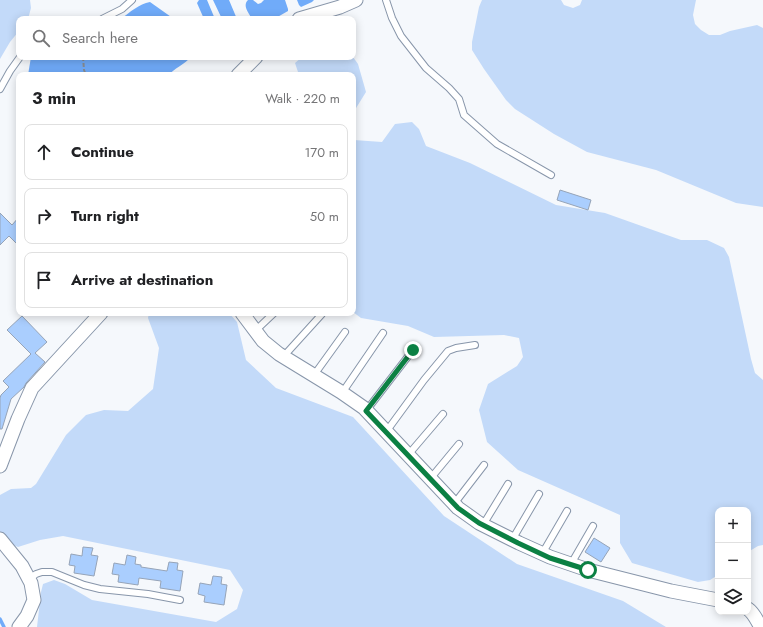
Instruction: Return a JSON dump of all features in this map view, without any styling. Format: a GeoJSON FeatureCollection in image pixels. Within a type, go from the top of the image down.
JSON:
{"type":"FeatureCollection","features":[{"type":"Feature","properties":{"kind":"street"},"geometry":{"type":"LineString","coordinates":[[308,16],[356,0]]}},
{"type":"Feature","properties":{"kind":"street"},"geometry":{"type":"LineString","coordinates":[[241,72],[253,60]]}},
{"type":"Feature","properties":{"kind":"street"},"geometry":{"type":"LineString","coordinates":[[0,466],[32,388],[98,316]]}},
{"type":"Feature","properties":{"kind":"street"},"geometry":{"type":"LineString","coordinates":[[244,316],[263,341],[283,357],[342,393],[366,411],[458,508],[484,525],[542,554],[588,570],[671,591],[715,599]]}},
{"type":"Feature","properties":{"kind":"street"},"geometry":{"type":"LineString","coordinates":[[0,539],[22,566],[31,583],[34,600],[27,616],[18,627]]}},
{"type":"Feature","properties":{"kind":"street"},"geometry":{"type":"LineString","coordinates":[[751,611],[761,627]]}},
{"type":"Feature","properties":{"kind":"lane"},"geometry":{"type":"LineString","coordinates":[[108,16],[122,9],[132,0]]}},
{"type":"Feature","properties":{"kind":"lane"},"geometry":{"type":"LineString","coordinates":[[386,0],[400,36],[426,68],[459,99],[464,115],[497,144],[550,175]]}},
{"type":"Feature","properties":{"kind":"lane"},"geometry":{"type":"LineString","coordinates":[[0,89],[18,60]]}},
{"type":"Feature","properties":{"kind":"lane"},"geometry":{"type":"LineString","coordinates":[[255,331],[271,316]]}},
{"type":"Feature","properties":{"kind":"lane"},"geometry":{"type":"LineString","coordinates":[[283,357],[320,316]]}},
{"type":"Feature","properties":{"kind":"lane"},"geometry":{"type":"LineString","coordinates":[[314,375],[345,332]]}},
{"type":"Feature","properties":{"kind":"lane"},"geometry":{"type":"LineString","coordinates":[[342,393],[383,333]]}},
{"type":"Feature","properties":{"kind":"lane"},"geometry":{"type":"LineString","coordinates":[[386,432],[424,380],[448,351],[474,345]]}},
{"type":"Feature","properties":{"kind":"lane"},"geometry":{"type":"LineString","coordinates":[[366,411],[413,350]]}},
{"type":"Feature","properties":{"kind":"lane"},"geometry":{"type":"LineString","coordinates":[[408,455],[443,414]]}},
{"type":"Feature","properties":{"kind":"lane"},"geometry":{"type":"LineString","coordinates":[[430,479],[459,444]]}},
{"type":"Feature","properties":{"kind":"lane"},"geometry":{"type":"LineString","coordinates":[[454,504],[484,465]]}},
{"type":"Feature","properties":{"kind":"lane"},"geometry":{"type":"LineString","coordinates":[[484,525],[508,484]]}},
{"type":"Feature","properties":{"kind":"lane"},"geometry":{"type":"LineString","coordinates":[[512,540],[539,494]]}},
{"type":"Feature","properties":{"kind":"lane"},"geometry":{"type":"LineString","coordinates":[[542,554],[567,511]]}},
{"type":"Feature","properties":{"kind":"lane"},"geometry":{"type":"LineString","coordinates":[[571,564],[593,526]]}},
{"type":"Feature","properties":{"kind":"lane"},"geometry":{"type":"LineString","coordinates":[[29,579],[42,572],[52,572],[84,585],[100,589],[148,594],[180,600]]}},
{"type":"Feature","properties":{"kind":"path"},"geometry":{"type":"LineString","coordinates":[[83,60],[85,72]]}},
{"type":"Feature","properties":{"kind":"shaded area"},"geometry":{"type":"Polygon","coordinates":[[[0,0],[30,0],[31,8],[29,16],[16,16],[16,35],[0,59],[0,0]]]}},
{"type":"Feature","properties":{"kind":"shaded area"},"geometry":{"type":"Polygon","coordinates":[[[482,0],[561,0],[564,5],[573,8],[580,5],[582,0],[696,0],[693,15],[695,24],[709,35],[720,35],[730,31],[757,25],[763,28],[763,207],[736,203],[656,170],[587,152],[554,134],[515,109],[506,100],[472,50],[472,42],[479,7],[482,0]]]}},
{"type":"Feature","properties":{"kind":"shaded area"},"geometry":{"type":"Polygon","coordinates":[[[298,60],[355,60],[358,64],[366,92],[356,108],[356,72],[298,72],[295,63],[298,60]]]}},
{"type":"Feature","properties":{"kind":"shaded area"},"geometry":{"type":"Polygon","coordinates":[[[412,122],[419,129],[426,146],[470,163],[556,205],[605,213],[681,240],[707,240],[724,248],[729,257],[755,373],[763,380],[763,545],[751,550],[751,507],[715,507],[715,577],[710,580],[698,582],[632,563],[620,543],[620,515],[518,470],[487,442],[479,410],[488,384],[517,366],[523,357],[519,338],[504,335],[434,337],[408,326],[361,318],[356,314],[356,140],[382,142],[395,124],[412,122]]]}},
{"type":"Feature","properties":{"kind":"shaded area"},"geometry":{"type":"Polygon","coordinates":[[[148,316],[232,316],[237,322],[246,360],[276,388],[353,417],[444,516],[517,564],[623,601],[666,627],[37,627],[43,584],[54,580],[65,584],[92,600],[216,622],[237,609],[243,590],[230,570],[63,536],[40,540],[18,547],[0,537],[0,495],[11,489],[31,488],[36,484],[66,435],[86,415],[104,410],[128,411],[153,389],[159,348],[148,316]]]}},
{"type":"Feature","properties":{"kind":"water"},"geometry":{"type":"Polygon","coordinates":[[[199,0],[207,0],[214,16],[203,16],[197,3],[199,0]]]}},
{"type":"Feature","properties":{"kind":"water"},"geometry":{"type":"Polygon","coordinates":[[[213,0],[229,0],[236,16],[221,16],[213,0]]]}},
{"type":"Feature","properties":{"kind":"water"},"geometry":{"type":"Polygon","coordinates":[[[248,0],[253,0],[258,4],[264,0],[285,0],[288,11],[279,16],[250,16],[246,7],[246,2],[248,0]]]}},
{"type":"Feature","properties":{"kind":"water"},"geometry":{"type":"Polygon","coordinates":[[[297,0],[314,0],[301,7],[297,0]]]}},
{"type":"Feature","properties":{"kind":"water"},"geometry":{"type":"Polygon","coordinates":[[[150,2],[170,16],[125,16],[138,6],[150,2]]]}},
{"type":"Feature","properties":{"kind":"water"},"geometry":{"type":"Polygon","coordinates":[[[30,60],[188,60],[172,72],[28,72],[30,60]]]}},
{"type":"Feature","properties":{"kind":"building"},"geometry":{"type":"Polygon","coordinates":[[[560,190],[591,200],[588,210],[557,200],[560,190]]]}},
{"type":"Feature","properties":{"kind":"building"},"geometry":{"type":"Polygon","coordinates":[[[0,213],[12,225],[16,220],[16,243],[9,236],[0,245],[0,213]]]}},
{"type":"Feature","properties":{"kind":"building"},"geometry":{"type":"Polygon","coordinates":[[[22,316],[47,342],[35,353],[45,362],[24,387],[11,399],[2,429],[0,429],[0,398],[9,387],[3,381],[31,354],[7,330],[22,316]]]}},
{"type":"Feature","properties":{"kind":"building"},"geometry":{"type":"Polygon","coordinates":[[[594,538],[610,548],[601,562],[585,552],[594,538]]]}},
{"type":"Feature","properties":{"kind":"building"},"geometry":{"type":"Polygon","coordinates":[[[83,547],[93,548],[91,555],[98,556],[94,576],[74,573],[75,566],[69,565],[71,554],[82,556],[83,547]]]}},
{"type":"Feature","properties":{"kind":"building"},"geometry":{"type":"Polygon","coordinates":[[[127,555],[136,557],[135,564],[141,565],[141,567],[167,571],[169,562],[178,563],[177,570],[183,571],[180,591],[160,588],[161,581],[139,578],[138,585],[118,582],[119,575],[112,574],[114,563],[125,565],[127,555]]]}},
{"type":"Feature","properties":{"kind":"building"},"geometry":{"type":"Polygon","coordinates":[[[213,576],[222,577],[221,584],[227,585],[224,605],[204,602],[205,596],[198,594],[200,583],[211,585],[213,576]]]}},
{"type":"Feature","properties":{"kind":"waterway"},"geometry":{"type":"LineString","coordinates":[[0,619],[4,627]]}},
{"type":"Feature","properties":{"kind":"route"},"geometry":{"type":"LineString","coordinates":[[413,350],[366,411],[458,508],[479,523],[518,543],[550,558],[588,570]]}}]}
